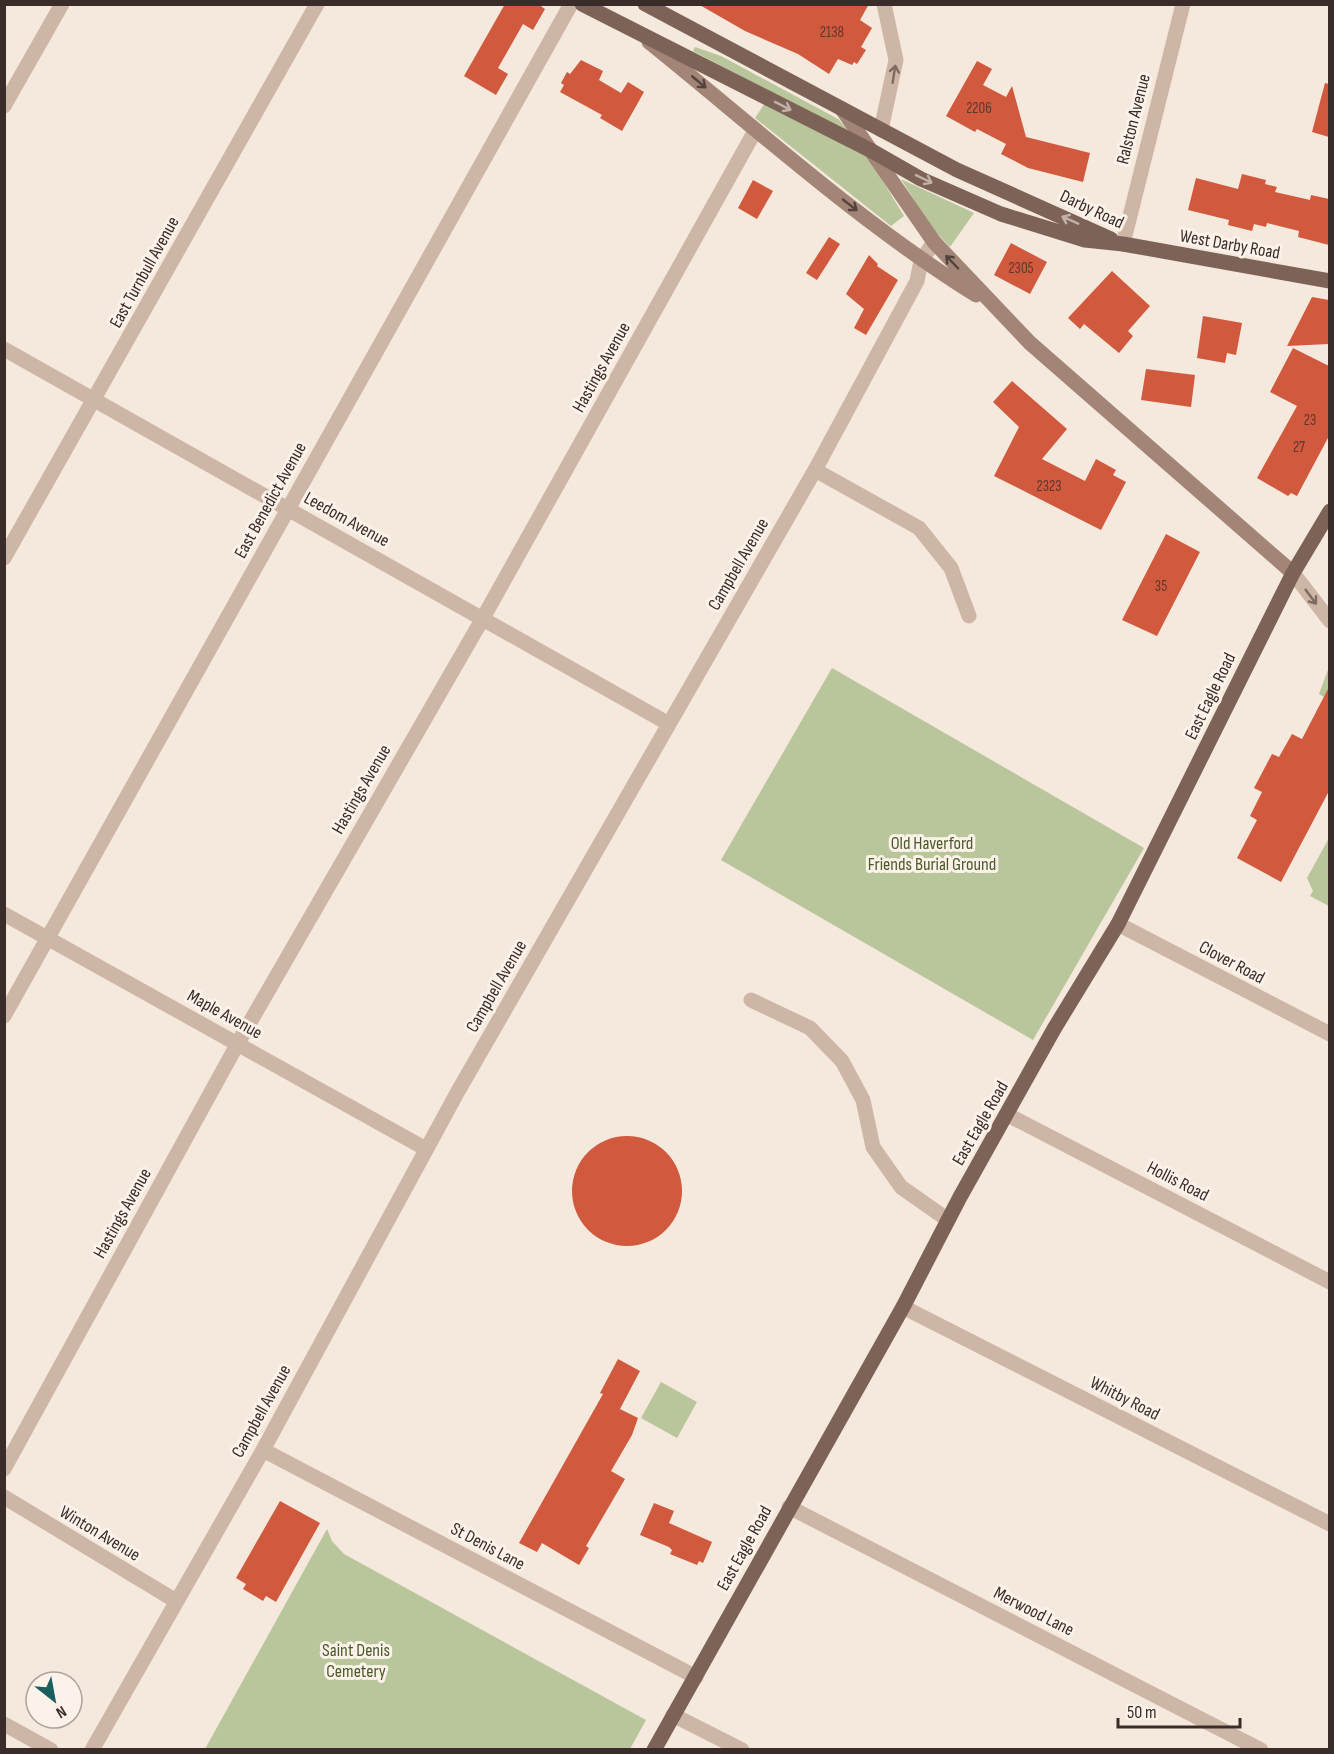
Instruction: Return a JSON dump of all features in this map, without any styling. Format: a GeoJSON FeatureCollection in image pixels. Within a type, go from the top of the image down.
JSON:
{"type":"FeatureCollection","features":[{"type":"Feature","properties":{"kind":"main road","name":"Darby Road"},"geometry":{"type":"LineString","coordinates":[[582,4],[872,151],[921,179],[1001,214],[1085,240],[1123,244]]}},
{"type":"Feature","properties":{"kind":"main road","name":"Darby Road"},"geometry":{"type":"LineString","coordinates":[[645,4],[957,170],[1123,244]]}},
{"type":"Feature","properties":{"kind":"main road","name":"West Darby Road"},"geometry":{"type":"LineString","coordinates":[[1123,244],[1329,281]]}},
{"type":"Feature","properties":{"kind":"main road","name":"East Eagle Road"},"geometry":{"type":"LineString","coordinates":[[654,1749],[903,1307],[948,1220],[1008,1116],[1054,1029],[1118,924],[1293,573],[1329,511]]}},
{"type":"Feature","properties":{"kind":"street"},"geometry":{"type":"LineString","coordinates":[[4,106],[62,4]]}},
{"type":"Feature","properties":{"kind":"street","name":"East Turnbull Avenue"},"geometry":{"type":"LineString","coordinates":[[4,558],[317,4]]}},
{"type":"Feature","properties":{"kind":"street","name":"East Benedict Avenue"},"geometry":{"type":"LineString","coordinates":[[4,1016],[571,4]]}},
{"type":"Feature","properties":{"kind":"street"},"geometry":{"type":"LineString","coordinates":[[881,130],[896,60],[884,4]]}},
{"type":"Feature","properties":{"kind":"street","name":"Ralston Avenue"},"geometry":{"type":"LineString","coordinates":[[1123,244],[1183,4]]}},
{"type":"Feature","properties":{"kind":"street","name":"Darby Road"},"geometry":{"type":"LineString","coordinates":[[637,32],[755,131],[921,261],[992,305]]}},
{"type":"Feature","properties":{"kind":"street","name":"Darby Road"},"geometry":{"type":"LineString","coordinates":[[842,108],[934,242],[992,305],[1030,343],[1293,573]]}},
{"type":"Feature","properties":{"kind":"street","name":"Hastings Avenue"},"geometry":{"type":"LineString","coordinates":[[4,1469],[238,1042],[483,618],[755,131]]}},
{"type":"Feature","properties":{"kind":"street","name":"Campbell Avenue"},"geometry":{"type":"LineString","coordinates":[[92,1749],[263,1450],[426,1149],[815,470],[917,281],[921,261],[934,242]]}},
{"type":"Feature","properties":{"kind":"street","name":"Leedom Avenue"},"geometry":{"type":"LineString","coordinates":[[4,349],[669,724]]}},
{"type":"Feature","properties":{"kind":"street"},"geometry":{"type":"LineString","coordinates":[[815,470],[919,528],[951,568],[969,616]]}},
{"type":"Feature","properties":{"kind":"street"},"geometry":{"type":"LineString","coordinates":[[1293,573],[1329,621]]}},
{"type":"Feature","properties":{"kind":"street","name":"Maple Avenue"},"geometry":{"type":"LineString","coordinates":[[4,914],[238,1042],[426,1149]]}},
{"type":"Feature","properties":{"kind":"street","name":"Clover Road"},"geometry":{"type":"LineString","coordinates":[[1118,924],[1329,1034]]}},
{"type":"Feature","properties":{"kind":"street"},"geometry":{"type":"LineString","coordinates":[[751,1000],[810,1028],[842,1061],[863,1100],[873,1147],[900,1186],[948,1220]]}},
{"type":"Feature","properties":{"kind":"street","name":"Hollis Road"},"geometry":{"type":"LineString","coordinates":[[1008,1116],[1329,1282]]}},
{"type":"Feature","properties":{"kind":"street","name":"Whitby Road"},"geometry":{"type":"LineString","coordinates":[[903,1307],[1329,1524]]}},
{"type":"Feature","properties":{"kind":"street","name":"St Denis Lane"},"geometry":{"type":"LineString","coordinates":[[263,1450],[696,1677]]}},
{"type":"Feature","properties":{"kind":"street","name":"Winton Avenue"},"geometry":{"type":"LineString","coordinates":[[4,1497],[176,1601]]}},
{"type":"Feature","properties":{"kind":"street","name":"Merwood Lane"},"geometry":{"type":"LineString","coordinates":[[789,1507],[1261,1749]]}},
{"type":"Feature","properties":{"kind":"street"},"geometry":{"type":"LineString","coordinates":[[673,1715],[742,1749]]}},
{"type":"Feature","properties":{"kind":"street"},"geometry":{"type":"LineString","coordinates":[[4,1724],[51,1749]]}},
{"type":"Feature","properties":{"kind":"green space"},"geometry":{"type":"Polygon","coordinates":[[[695,47],[721,56],[838,119],[847,129],[846,132],[693,51],[695,47]]]}},
{"type":"Feature","properties":{"kind":"green space"},"geometry":{"type":"Polygon","coordinates":[[[765,103],[868,157],[904,216],[891,226],[755,118],[765,103]]]}},
{"type":"Feature","properties":{"kind":"green space"},"geometry":{"type":"Polygon","coordinates":[[[901,179],[974,213],[950,247],[930,226],[901,179]]]}},
{"type":"Feature","properties":{"kind":"green space"},"geometry":{"type":"Polygon","coordinates":[[[1329,667],[1329,700],[1319,694],[1329,667]]]}},
{"type":"Feature","properties":{"kind":"green space","name":"Old Haverford Friends Burial Ground"},"geometry":{"type":"Polygon","coordinates":[[[832,668],[1144,848],[1033,1040],[721,860],[832,668]]]}},
{"type":"Feature","properties":{"kind":"green space"},"geometry":{"type":"Polygon","coordinates":[[[1329,838],[1329,906],[1310,896],[1313,891],[1307,878],[1329,838]]]}},
{"type":"Feature","properties":{"kind":"green space"},"geometry":{"type":"Polygon","coordinates":[[[661,1382],[697,1402],[677,1438],[641,1418],[661,1382]]]}},
{"type":"Feature","properties":{"kind":"green space","name":"Saint Denis Cemetery"},"geometry":{"type":"Polygon","coordinates":[[[327,1529],[332,1541],[344,1554],[646,1720],[630,1749],[205,1749],[327,1529]]]}},
{"type":"Feature","properties":{"kind":"building"},"geometry":{"type":"Polygon","coordinates":[[[505,4],[538,4],[545,9],[533,30],[523,24],[498,68],[508,74],[496,95],[464,76],[505,4]]]}},
{"type":"Feature","properties":{"kind":"building"},"geometry":{"type":"Polygon","coordinates":[[[698,4],[869,4],[860,20],[872,28],[861,47],[866,50],[857,64],[854,62],[852,65],[838,59],[829,74],[798,54],[745,31],[698,4]]]}},
{"type":"Feature","properties":{"kind":"building"},"geometry":{"type":"Polygon","coordinates":[[[581,60],[603,71],[599,80],[621,93],[628,82],[644,92],[622,131],[600,118],[602,115],[560,92],[564,85],[561,83],[567,72],[570,74],[581,60]]]}},
{"type":"Feature","properties":{"kind":"building"},"geometry":{"type":"Polygon","coordinates":[[[977,61],[992,69],[983,85],[1006,97],[1012,86],[1026,137],[1090,153],[1083,182],[1028,168],[1001,154],[1006,144],[977,129],[975,132],[946,116],[977,61]]]}},
{"type":"Feature","properties":{"kind":"building"},"geometry":{"type":"Polygon","coordinates":[[[1325,83],[1329,84],[1329,137],[1312,132],[1325,83]]]}},
{"type":"Feature","properties":{"kind":"building"},"geometry":{"type":"Polygon","coordinates":[[[1242,174],[1266,180],[1265,184],[1277,187],[1275,192],[1310,200],[1311,195],[1329,199],[1329,245],[1298,237],[1299,231],[1267,223],[1266,227],[1254,224],[1252,231],[1228,225],[1229,220],[1188,210],[1196,178],[1238,189],[1242,174]]]}},
{"type":"Feature","properties":{"kind":"building"},"geometry":{"type":"Polygon","coordinates":[[[753,180],[773,191],[757,219],[738,208],[753,180]]]}},
{"type":"Feature","properties":{"kind":"building"},"geometry":{"type":"Polygon","coordinates":[[[829,237],[840,244],[817,280],[806,273],[829,237]]]}},
{"type":"Feature","properties":{"kind":"building"},"geometry":{"type":"Polygon","coordinates":[[[1011,243],[1047,262],[1030,294],[994,275],[1011,243]]]}},
{"type":"Feature","properties":{"kind":"building"},"geometry":{"type":"Polygon","coordinates":[[[869,255],[878,264],[877,266],[898,280],[866,335],[854,328],[864,309],[846,294],[869,255]]]}},
{"type":"Feature","properties":{"kind":"building"},"geometry":{"type":"Polygon","coordinates":[[[1112,271],[1150,306],[1128,331],[1133,336],[1119,353],[1084,324],[1080,329],[1068,318],[1112,271]]]}},
{"type":"Feature","properties":{"kind":"building"},"geometry":{"type":"Polygon","coordinates":[[[1312,297],[1329,300],[1329,344],[1287,346],[1312,297]]]}},
{"type":"Feature","properties":{"kind":"building"},"geometry":{"type":"Polygon","coordinates":[[[1203,316],[1242,323],[1236,355],[1227,353],[1225,363],[1197,358],[1203,316]]]}},
{"type":"Feature","properties":{"kind":"building"},"geometry":{"type":"Polygon","coordinates":[[[1293,348],[1329,366],[1329,436],[1297,496],[1291,493],[1288,496],[1257,478],[1297,406],[1270,392],[1293,348]]]}},
{"type":"Feature","properties":{"kind":"building"},"geometry":{"type":"Polygon","coordinates":[[[1146,369],[1195,375],[1191,407],[1141,400],[1146,369]]]}},
{"type":"Feature","properties":{"kind":"building"},"geometry":{"type":"Polygon","coordinates":[[[1012,381],[1067,429],[1042,459],[1085,481],[1096,459],[1116,470],[1113,475],[1126,482],[1101,530],[994,476],[1019,427],[993,402],[1012,381]]]}},
{"type":"Feature","properties":{"kind":"building"},"geometry":{"type":"Polygon","coordinates":[[[1166,534],[1200,552],[1157,636],[1122,620],[1166,534]]]}},
{"type":"Feature","properties":{"kind":"building"},"geometry":{"type":"Polygon","coordinates":[[[1329,687],[1329,791],[1281,882],[1237,858],[1257,820],[1250,816],[1262,792],[1254,788],[1272,754],[1279,757],[1292,734],[1302,739],[1329,687]]]}},
{"type":"Feature","properties":{"kind":"building"},"geometry":{"type":"Polygon","coordinates":[[[627,1136],[648,1140],[666,1152],[678,1170],[682,1191],[678,1212],[666,1230],[648,1242],[627,1246],[606,1242],[588,1230],[576,1212],[572,1191],[576,1170],[588,1152],[606,1140],[627,1136]]]}},
{"type":"Feature","properties":{"kind":"building"},"geometry":{"type":"Polygon","coordinates":[[[618,1359],[640,1371],[620,1409],[638,1418],[632,1435],[611,1471],[625,1479],[586,1546],[589,1548],[579,1565],[542,1543],[537,1552],[519,1543],[603,1394],[600,1393],[618,1359]]]}},
{"type":"Feature","properties":{"kind":"building"},"geometry":{"type":"Polygon","coordinates":[[[280,1501],[320,1523],[276,1602],[266,1596],[263,1601],[243,1589],[246,1584],[236,1578],[280,1501]]]}},
{"type":"Feature","properties":{"kind":"building"},"geometry":{"type":"Polygon","coordinates":[[[654,1503],[674,1511],[669,1523],[712,1542],[703,1563],[699,1561],[697,1565],[670,1554],[672,1550],[669,1547],[640,1535],[654,1503]]]}}]}
